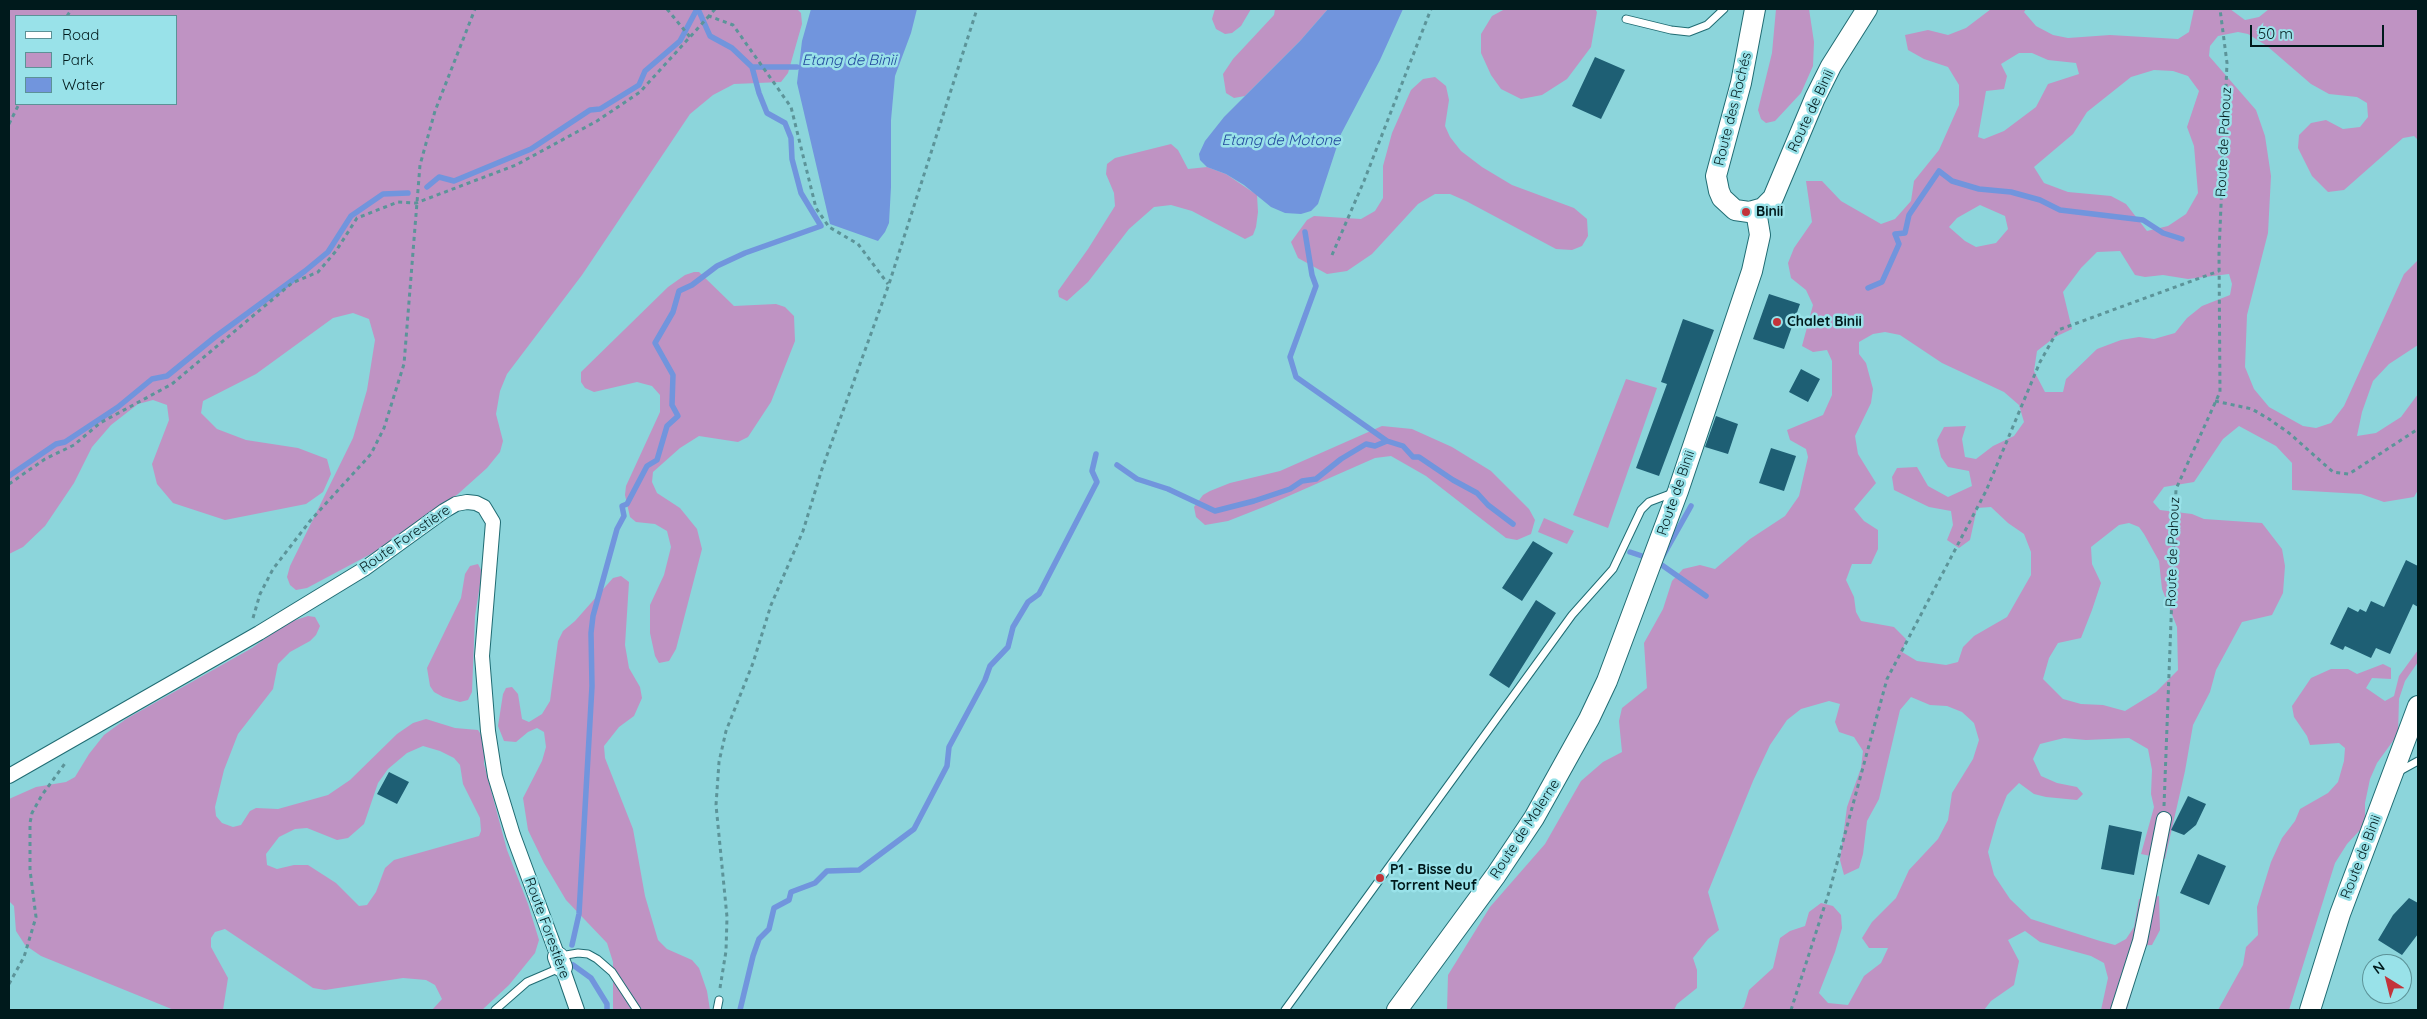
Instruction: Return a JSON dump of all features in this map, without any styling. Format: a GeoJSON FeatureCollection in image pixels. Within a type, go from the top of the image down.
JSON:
{"type":"FeatureCollection","features":[{"type":"Feature","properties":{"kind":"street","name":"Route des Rochés"},"geometry":{"type":"LineString","coordinates":[[1755,9],[1741,83],[1716,176],[1719,191],[1730,206],[1742,212],[1756,211]]}},
{"type":"Feature","properties":{"kind":"street","name":"Route de Binii"},"geometry":{"type":"LineString","coordinates":[[1564,767],[1610,673],[1678,491],[1752,271],[1760,235],[1756,211],[1769,203],[1773,198],[1815,98],[1831,66],[1867,9]]}},
{"type":"Feature","properties":{"kind":"street","name":"Route Forestière"},"geometry":{"type":"LineString","coordinates":[[9,776],[259,633],[364,569],[456,504],[467,502],[484,507],[493,522],[482,656],[495,776],[510,826],[577,1010]]}},
{"type":"Feature","properties":{"kind":"street","name":"Route de Binii"},"geometry":{"type":"LineString","coordinates":[[2310,1010],[2340,914],[2418,706]]}},
{"type":"Feature","properties":{"kind":"street","name":"Route de Malerne"},"geometry":{"type":"LineString","coordinates":[[1397,1010],[1496,875],[1534,818],[1564,767]]}},
{"type":"Feature","properties":{"kind":"street"},"geometry":{"type":"LineString","coordinates":[[2118,1010],[2140,941],[2164,819]]}},
{"type":"Feature","properties":{"kind":"lane"},"geometry":{"type":"LineString","coordinates":[[1626,19],[1671,30],[1689,32],[1707,25],[1724,9]]}},
{"type":"Feature","properties":{"kind":"lane"},"geometry":{"type":"LineString","coordinates":[[1285,1010],[1572,615],[1613,569],[1641,510],[1649,502],[1678,491]]}},
{"type":"Feature","properties":{"kind":"lane"},"geometry":{"type":"LineString","coordinates":[[2392,776],[2418,761]]}},
{"type":"Feature","properties":{"kind":"lane"},"geometry":{"type":"LineString","coordinates":[[495,1010],[527,982],[578,953],[588,954],[597,959],[612,972],[637,1010]]}},
{"type":"Feature","properties":{"kind":"lane"},"geometry":{"type":"LineString","coordinates":[[717,1010],[719,1000]]}},
{"type":"Feature","properties":{"kind":"path"},"geometry":{"type":"LineString","coordinates":[[259,633],[252,617],[273,569],[310,521],[371,454],[384,428],[404,364],[420,166],[435,111],[476,9]]}},
{"type":"Feature","properties":{"kind":"path"},"geometry":{"type":"LineString","coordinates":[[667,9],[690,36]]}},
{"type":"Feature","properties":{"kind":"path"},"geometry":{"type":"LineString","coordinates":[[9,484],[45,459],[74,445],[100,424],[172,384],[292,283],[318,272],[336,251],[357,218],[398,202],[416,204],[516,165],[597,121],[640,92],[715,9]]}},
{"type":"Feature","properties":{"kind":"path"},"geometry":{"type":"LineString","coordinates":[[719,1000],[726,939],[726,903],[716,805],[723,745],[772,605],[803,531],[822,469],[888,284],[977,9]]}},
{"type":"Feature","properties":{"kind":"path"},"geometry":{"type":"LineString","coordinates":[[1332,255],[1364,181],[1430,9]]}},
{"type":"Feature","properties":{"kind":"path","name":"Route de Pahouz"},"geometry":{"type":"LineString","coordinates":[[2164,819],[2176,489],[2220,392],[2219,272],[2227,63],[2220,9]]}},
{"type":"Feature","properties":{"kind":"path"},"geometry":{"type":"LineString","coordinates":[[708,17],[732,25],[791,106],[816,208],[829,227],[858,244],[888,284]]}},
{"type":"Feature","properties":{"kind":"path"},"geometry":{"type":"LineString","coordinates":[[9,124],[18,105]]}},
{"type":"Feature","properties":{"kind":"path"},"geometry":{"type":"LineString","coordinates":[[1791,1010],[1830,889],[1887,679],[1986,491],[2040,362],[2058,330],[2219,272]]}},
{"type":"Feature","properties":{"kind":"path"},"geometry":{"type":"LineString","coordinates":[[2215,401],[2252,409],[2289,433],[2333,472],[2349,474],[2418,429]]}},
{"type":"Feature","properties":{"kind":"path"},"geometry":{"type":"LineString","coordinates":[[9,984],[24,957],[36,918],[30,870],[30,823],[32,813],[42,794],[78,747],[81,740],[80,736]]}},
{"type":"Feature","properties":{"kind":"green space"},"geometry":{"type":"Polygon","coordinates":[[[9,9],[797,9],[801,13],[802,24],[788,73],[781,82],[734,84],[713,95],[690,114],[582,275],[507,374],[500,391],[496,414],[503,441],[500,452],[487,468],[458,494],[397,540],[307,588],[296,590],[290,585],[287,577],[290,566],[353,438],[367,390],[375,340],[369,319],[353,313],[333,318],[256,374],[203,401],[201,413],[217,429],[246,440],[298,448],[327,459],[331,474],[323,492],[306,504],[225,520],[173,503],[157,484],[152,464],[169,420],[167,405],[153,400],[138,404],[111,425],[92,447],[74,483],[45,526],[23,547],[9,554],[9,9]]]}},
{"type":"Feature","properties":{"kind":"green space"},"geometry":{"type":"Polygon","coordinates":[[[1215,9],[1251,9],[1241,26],[1232,33],[1225,34],[1216,29],[1212,19],[1215,9]]]}},
{"type":"Feature","properties":{"kind":"green space"},"geometry":{"type":"Polygon","coordinates":[[[1275,9],[1328,9],[1300,41],[1245,96],[1234,98],[1226,93],[1223,74],[1233,59],[1274,15],[1275,9]]]}},
{"type":"Feature","properties":{"kind":"green space"},"geometry":{"type":"Polygon","coordinates":[[[1505,9],[1595,9],[1597,12],[1591,47],[1567,79],[1542,95],[1521,99],[1501,89],[1491,75],[1481,53],[1481,34],[1492,16],[1505,9]]]}},
{"type":"Feature","properties":{"kind":"green space"},"geometry":{"type":"Polygon","coordinates":[[[1776,9],[1809,9],[1814,42],[1813,66],[1801,93],[1775,121],[1766,123],[1761,119],[1758,110],[1772,53],[1776,9]]]}},
{"type":"Feature","properties":{"kind":"green space"},"geometry":{"type":"Polygon","coordinates":[[[1991,9],[2026,9],[2024,12],[2036,26],[2053,35],[2068,38],[2110,35],[2178,39],[2189,32],[2194,9],[2230,9],[2245,20],[2259,17],[2269,9],[2418,9],[2418,140],[2414,136],[2403,138],[2344,190],[2328,192],[2312,176],[2298,148],[2299,135],[2311,123],[2326,120],[2343,129],[2360,127],[2368,117],[2367,103],[2357,97],[2329,94],[2311,84],[2267,46],[2248,34],[2238,32],[2218,36],[2210,46],[2209,56],[2256,110],[2265,136],[2271,176],[2268,233],[2247,315],[2245,367],[2254,389],[2269,407],[2303,426],[2316,428],[2331,423],[2344,406],[2404,274],[2418,260],[2418,345],[2389,364],[2373,381],[2362,412],[2357,436],[2376,433],[2401,417],[2418,394],[2418,490],[2414,497],[2384,502],[2361,494],[2292,490],[2292,463],[2276,446],[2239,426],[2223,439],[2194,482],[2164,487],[2153,502],[2160,510],[2192,514],[2204,519],[2262,523],[2282,549],[2285,566],[2283,593],[2272,615],[2242,622],[2216,670],[2210,692],[2193,725],[2185,771],[2165,859],[2141,854],[2154,807],[2151,794],[2152,770],[2148,749],[2129,738],[2086,740],[2064,738],[2040,744],[2033,759],[2041,776],[2057,783],[2077,787],[2083,794],[2077,800],[2046,797],[2034,794],[2019,783],[2007,795],[1997,820],[1988,852],[1994,875],[2010,899],[2031,919],[2115,945],[2126,939],[2134,927],[2139,899],[2159,896],[2160,930],[2152,945],[2130,946],[2129,957],[2137,973],[2127,1010],[2101,1010],[2108,978],[2104,963],[2091,956],[2040,942],[2025,931],[2008,940],[2019,961],[2014,985],[1991,1001],[1984,1010],[1740,1010],[1744,1007],[1749,990],[1773,968],[1780,938],[1790,931],[1805,926],[1809,912],[1821,903],[1833,906],[1841,915],[1842,928],[1819,993],[1828,1003],[1848,1005],[1864,976],[1881,963],[1888,948],[1869,948],[1862,938],[1872,922],[1896,898],[1909,870],[1938,839],[1948,820],[1952,793],[1973,759],[1979,740],[1974,723],[1962,712],[1947,706],[1930,705],[1911,697],[1900,710],[1879,799],[1867,821],[1863,854],[1859,868],[1844,875],[1840,860],[1847,807],[1861,768],[1863,751],[1854,737],[1839,732],[1835,722],[1840,704],[1829,701],[1801,709],[1787,720],[1770,745],[1753,781],[1708,892],[1719,930],[1708,939],[1693,958],[1697,970],[1697,988],[1677,1004],[1674,1010],[1447,1010],[1448,975],[1490,907],[1545,844],[1581,781],[1603,762],[1622,752],[1619,721],[1622,708],[1647,688],[1644,643],[1663,609],[1672,581],[1683,569],[1700,565],[1715,569],[1750,539],[1785,516],[1799,496],[1808,457],[1806,449],[1790,440],[1787,430],[1823,415],[1832,395],[1832,361],[1827,350],[1813,352],[1802,346],[1813,305],[1806,290],[1791,278],[1788,263],[1794,248],[1812,222],[1806,181],[1822,181],[1841,201],[1881,224],[1895,219],[1911,201],[1914,181],[1939,150],[1959,105],[1959,85],[1948,67],[1924,59],[1908,50],[1905,35],[1928,30],[1948,35],[1966,28],[1991,9]],[[2019,53],[2001,64],[2007,76],[2004,89],[1986,91],[1978,137],[1984,139],[2004,131],[2036,107],[2048,84],[2079,74],[2076,63],[2048,60],[2032,53],[2019,53]],[[2154,70],[2131,77],[2087,112],[2073,134],[2034,167],[2044,183],[2068,192],[2111,196],[2126,204],[2147,231],[2168,226],[2186,214],[2198,193],[2194,146],[2187,127],[2199,91],[2188,76],[2173,71],[2154,70]],[[1980,205],[1957,218],[1949,227],[1965,241],[1976,247],[1996,243],[2008,229],[2005,216],[1980,205]],[[2120,251],[2097,252],[2081,268],[2063,292],[2072,329],[2055,337],[2037,351],[2034,371],[2045,392],[2063,392],[2066,379],[2097,349],[2121,340],[2139,337],[2154,339],[2175,333],[2187,318],[2202,306],[2230,295],[2232,284],[2229,274],[2188,279],[2163,275],[2145,277],[2135,275],[2120,251]],[[1885,332],[1873,334],[1859,342],[1859,354],[1866,363],[1873,389],[1871,403],[1855,436],[1858,454],[1876,483],[1854,509],[1864,521],[1878,530],[1878,549],[1871,564],[1852,564],[1846,580],[1854,597],[1856,612],[1861,621],[1894,627],[1906,639],[1902,652],[1917,661],[1946,665],[1958,662],[1963,647],[1974,636],[2007,617],[2031,575],[2031,552],[2024,534],[2008,523],[1991,507],[1977,508],[1970,540],[1959,548],[1947,540],[1953,525],[1951,511],[1929,507],[1894,490],[1892,477],[1897,468],[1917,467],[1928,486],[1948,497],[1972,486],[1969,471],[1948,467],[1941,457],[1937,440],[1944,427],[1966,426],[1962,439],[1965,457],[1976,459],[1993,446],[2014,436],[2024,422],[2019,405],[2004,392],[1942,363],[1900,335],[1885,332]],[[2129,523],[2119,525],[2091,547],[2092,564],[2101,583],[2092,610],[2081,638],[2058,643],[2049,658],[2043,679],[2063,699],[2081,704],[2103,705],[2125,711],[2156,692],[2178,670],[2177,627],[2162,589],[2159,561],[2139,527],[2129,523]]]}},
{"type":"Feature","properties":{"kind":"green space"},"geometry":{"type":"Polygon","coordinates":[[[1435,77],[1446,86],[1449,100],[1445,126],[1450,137],[1461,151],[1482,167],[1512,185],[1574,208],[1587,219],[1588,236],[1582,246],[1572,250],[1556,249],[1466,201],[1450,194],[1435,194],[1418,204],[1372,254],[1347,271],[1327,274],[1298,258],[1291,242],[1307,220],[1314,216],[1361,219],[1375,211],[1383,198],[1383,166],[1392,133],[1411,90],[1423,79],[1435,77]]]}},
{"type":"Feature","properties":{"kind":"green space"},"geometry":{"type":"Polygon","coordinates":[[[1171,144],[1178,150],[1188,169],[1207,167],[1226,174],[1257,195],[1258,212],[1253,235],[1245,239],[1192,211],[1171,205],[1154,207],[1129,229],[1088,282],[1067,301],[1059,297],[1058,291],[1088,249],[1115,206],[1114,193],[1106,174],[1107,164],[1115,158],[1171,144]]]}},
{"type":"Feature","properties":{"kind":"green space"},"geometry":{"type":"Polygon","coordinates":[[[699,272],[734,306],[776,304],[785,307],[794,316],[795,341],[771,402],[748,437],[738,442],[699,436],[680,448],[653,472],[652,482],[657,493],[680,508],[697,529],[702,549],[676,649],[669,661],[659,663],[655,656],[650,633],[650,605],[664,575],[671,547],[667,531],[655,524],[636,522],[630,517],[625,495],[626,486],[660,412],[660,395],[652,386],[637,382],[594,392],[585,388],[581,382],[581,372],[668,287],[685,275],[699,272]]]}},
{"type":"Feature","properties":{"kind":"green space"},"geometry":{"type":"Polygon","coordinates":[[[1626,379],[1657,388],[1608,528],[1573,515],[1626,379]]]}},
{"type":"Feature","properties":{"kind":"green space"},"geometry":{"type":"Polygon","coordinates":[[[1382,426],[1412,429],[1452,447],[1491,471],[1529,509],[1535,520],[1531,534],[1517,540],[1506,538],[1426,476],[1391,456],[1375,458],[1228,521],[1205,525],[1196,517],[1194,507],[1203,495],[1210,491],[1230,483],[1280,471],[1382,426]]]}},
{"type":"Feature","properties":{"kind":"green space"},"geometry":{"type":"Polygon","coordinates":[[[1544,518],[1574,531],[1567,544],[1538,532],[1544,518]]]}},
{"type":"Feature","properties":{"kind":"green space"},"geometry":{"type":"Polygon","coordinates":[[[478,564],[482,572],[475,616],[472,692],[468,700],[460,702],[434,692],[430,686],[427,668],[461,598],[465,574],[470,566],[478,564]]]}},
{"type":"Feature","properties":{"kind":"green space"},"geometry":{"type":"Polygon","coordinates":[[[621,576],[629,582],[625,645],[629,668],[640,687],[642,698],[634,716],[619,727],[604,746],[605,758],[633,829],[645,896],[658,940],[667,949],[692,960],[699,968],[707,991],[710,1010],[613,1010],[613,962],[607,943],[566,900],[544,863],[528,830],[523,798],[542,761],[546,747],[544,732],[537,728],[528,732],[516,742],[504,741],[498,726],[503,694],[506,688],[512,687],[518,694],[522,719],[529,722],[542,714],[550,701],[558,641],[563,631],[575,621],[613,578],[621,576]]]}},
{"type":"Feature","properties":{"kind":"green space"},"geometry":{"type":"Polygon","coordinates":[[[308,616],[315,617],[320,626],[316,635],[310,641],[290,652],[278,664],[273,689],[238,734],[224,770],[215,807],[216,816],[222,823],[233,827],[241,825],[250,811],[256,808],[278,809],[328,795],[350,780],[397,734],[413,723],[426,719],[455,728],[478,730],[484,739],[484,764],[507,850],[528,904],[539,940],[535,953],[509,985],[482,1010],[432,1010],[442,999],[435,985],[426,980],[403,978],[325,990],[313,988],[225,929],[215,932],[211,938],[211,947],[228,978],[223,1010],[174,1010],[41,956],[25,945],[16,931],[14,906],[9,901],[9,799],[36,787],[66,782],[75,777],[89,754],[104,735],[126,719],[252,648],[287,623],[308,616]],[[423,746],[407,753],[388,769],[378,783],[364,824],[348,838],[337,840],[307,828],[295,829],[279,837],[266,854],[267,865],[277,869],[294,865],[308,865],[336,883],[359,906],[367,905],[376,892],[385,868],[394,860],[479,836],[481,831],[480,818],[463,784],[460,765],[454,758],[423,746]]]}},
{"type":"Feature","properties":{"kind":"green space"},"geometry":{"type":"Polygon","coordinates":[[[2418,650],[2418,662],[2405,681],[2399,699],[2398,734],[2377,763],[2370,779],[2365,803],[2365,817],[2360,830],[2347,844],[2335,863],[2289,1010],[2218,1010],[2243,965],[2246,947],[2258,935],[2257,907],[2271,862],[2282,838],[2295,821],[2300,809],[2328,793],[2338,782],[2344,761],[2345,748],[2339,743],[2310,745],[2307,736],[2294,717],[2292,706],[2311,678],[2331,669],[2348,669],[2357,674],[2383,664],[2391,668],[2391,679],[2372,678],[2366,688],[2385,701],[2394,696],[2399,676],[2418,650]]]}},
{"type":"Feature","properties":{"kind":"water","name":"Etang de Binii"},"geometry":{"type":"Polygon","coordinates":[[[811,9],[917,9],[911,33],[895,76],[891,120],[889,223],[878,241],[830,224],[797,83],[802,41],[811,9]]]}},
{"type":"Feature","properties":{"kind":"water","name":"Etang de Motone"},"geometry":{"type":"Polygon","coordinates":[[[1328,9],[1403,9],[1380,60],[1341,134],[1318,204],[1311,211],[1301,214],[1285,213],[1271,207],[1244,185],[1226,174],[1207,167],[1200,160],[1199,154],[1205,141],[1224,117],[1300,41],[1328,9]]]}},
{"type":"Feature","properties":{"kind":"building"},"geometry":{"type":"Polygon","coordinates":[[[1595,57],[1625,70],[1601,119],[1572,106],[1595,57]]]}},
{"type":"Feature","properties":{"kind":"building","name":"Chalet Binii"},"geometry":{"type":"Polygon","coordinates":[[[1769,294],[1800,304],[1784,349],[1753,339],[1769,294]]]}},
{"type":"Feature","properties":{"kind":"building"},"geometry":{"type":"Polygon","coordinates":[[[1683,319],[1714,330],[1659,476],[1636,468],[1667,384],[1661,382],[1683,319]]]}},
{"type":"Feature","properties":{"kind":"building"},"geometry":{"type":"Polygon","coordinates":[[[1801,369],[1820,379],[1808,402],[1789,392],[1801,369]]]}},
{"type":"Feature","properties":{"kind":"building"},"geometry":{"type":"Polygon","coordinates":[[[1716,416],[1738,424],[1728,454],[1705,447],[1716,416]]]}},
{"type":"Feature","properties":{"kind":"building"},"geometry":{"type":"Polygon","coordinates":[[[1771,448],[1796,456],[1784,491],[1759,483],[1771,448]]]}},
{"type":"Feature","properties":{"kind":"building"},"geometry":{"type":"Polygon","coordinates":[[[1533,541],[1553,553],[1522,601],[1502,588],[1533,541]]]}},
{"type":"Feature","properties":{"kind":"building"},"geometry":{"type":"Polygon","coordinates":[[[2406,560],[2418,566],[2418,607],[2413,604],[2390,654],[2376,648],[2371,658],[2345,646],[2343,650],[2330,644],[2348,607],[2358,612],[2360,609],[2366,612],[2371,601],[2384,607],[2406,560]]]}},
{"type":"Feature","properties":{"kind":"building"},"geometry":{"type":"Polygon","coordinates":[[[1536,600],[1556,613],[1509,688],[1489,675],[1536,600]]]}},
{"type":"Feature","properties":{"kind":"building"},"geometry":{"type":"Polygon","coordinates":[[[389,772],[409,782],[397,804],[377,794],[389,772]]]}},
{"type":"Feature","properties":{"kind":"building"},"geometry":{"type":"Polygon","coordinates":[[[2188,796],[2206,804],[2196,825],[2184,835],[2171,830],[2188,796]]]}},
{"type":"Feature","properties":{"kind":"building"},"geometry":{"type":"Polygon","coordinates":[[[2109,825],[2142,832],[2134,875],[2101,869],[2109,825]]]}},
{"type":"Feature","properties":{"kind":"building"},"geometry":{"type":"Polygon","coordinates":[[[2198,854],[2226,866],[2209,905],[2180,893],[2198,854]]]}},
{"type":"Feature","properties":{"kind":"building"},"geometry":{"type":"Polygon","coordinates":[[[2409,898],[2418,903],[2418,934],[2403,954],[2378,940],[2393,915],[2409,898]]]}},
{"type":"Feature","properties":{"kind":"waterway"},"geometry":{"type":"LineString","coordinates":[[427,187],[439,177],[454,181],[531,149],[590,110],[600,109],[639,85],[645,71],[680,41],[697,9]]}},
{"type":"Feature","properties":{"kind":"waterway"},"geometry":{"type":"LineString","coordinates":[[698,9],[710,36],[732,48],[752,67],[797,67]]}},
{"type":"Feature","properties":{"kind":"waterway"},"geometry":{"type":"LineString","coordinates":[[572,945],[579,914],[592,686],[591,633],[593,616],[617,529],[624,516],[622,506],[627,504],[647,466],[657,460],[667,426],[678,416],[672,405],[673,375],[655,343],[673,312],[679,291],[692,285],[717,266],[745,253],[821,226],[801,193],[792,159],[791,138],[785,123],[767,113],[752,67]]}},
{"type":"Feature","properties":{"kind":"waterway"},"geometry":{"type":"LineString","coordinates":[[1868,288],[1882,282],[1899,244],[1895,234],[1905,233],[1909,215],[1939,171],[1952,181],[1979,189],[2011,192],[2040,200],[2060,210],[2143,220],[2163,233],[2182,239]]}},
{"type":"Feature","properties":{"kind":"waterway"},"geometry":{"type":"LineString","coordinates":[[9,476],[56,444],[65,442],[118,407],[152,379],[167,376],[215,337],[328,252],[351,216],[383,194],[408,193]]}},
{"type":"Feature","properties":{"kind":"waterway"},"geometry":{"type":"LineString","coordinates":[[1305,232],[1312,275],[1316,286],[1290,357],[1296,377],[1387,441]]}},
{"type":"Feature","properties":{"kind":"waterway"},"geometry":{"type":"LineString","coordinates":[[1117,465],[1137,479],[1168,489],[1215,511],[1290,489],[1302,481],[1316,479],[1341,459],[1366,444],[1375,446],[1387,441],[1403,446],[1413,457],[1419,457],[1453,480],[1477,493],[1488,505],[1513,524]]}},
{"type":"Feature","properties":{"kind":"waterway"},"geometry":{"type":"LineString","coordinates":[[740,1010],[753,956],[759,939],[769,929],[774,908],[789,900],[791,892],[815,883],[827,871],[859,870],[914,829],[947,766],[949,747],[985,680],[990,666],[1008,647],[1013,627],[1028,602],[1039,594],[1097,482],[1092,471],[1096,454]]}},
{"type":"Feature","properties":{"kind":"waterway"},"geometry":{"type":"LineString","coordinates":[[1691,506],[1659,563],[1706,596]]}},
{"type":"Feature","properties":{"kind":"waterway"},"geometry":{"type":"LineString","coordinates":[[1630,552],[1642,556]]}},
{"type":"Feature","properties":{"kind":"waterway"},"geometry":{"type":"LineString","coordinates":[[573,965],[591,978],[607,1004],[607,1010]]}},
{"type":"Feature","properties":{"kind":"place","name":"Binii"},"geometry":{"type":"Point","coordinates":[1746,212]}},
{"type":"Feature","properties":{"kind":"place","name":"Chalet Binii"},"geometry":{"type":"Point","coordinates":[1777,322]}},
{"type":"Feature","properties":{"kind":"place","name":"P1 - Bisse du Torrent Neuf"},"geometry":{"type":"Point","coordinates":[1380,878]}}]}
